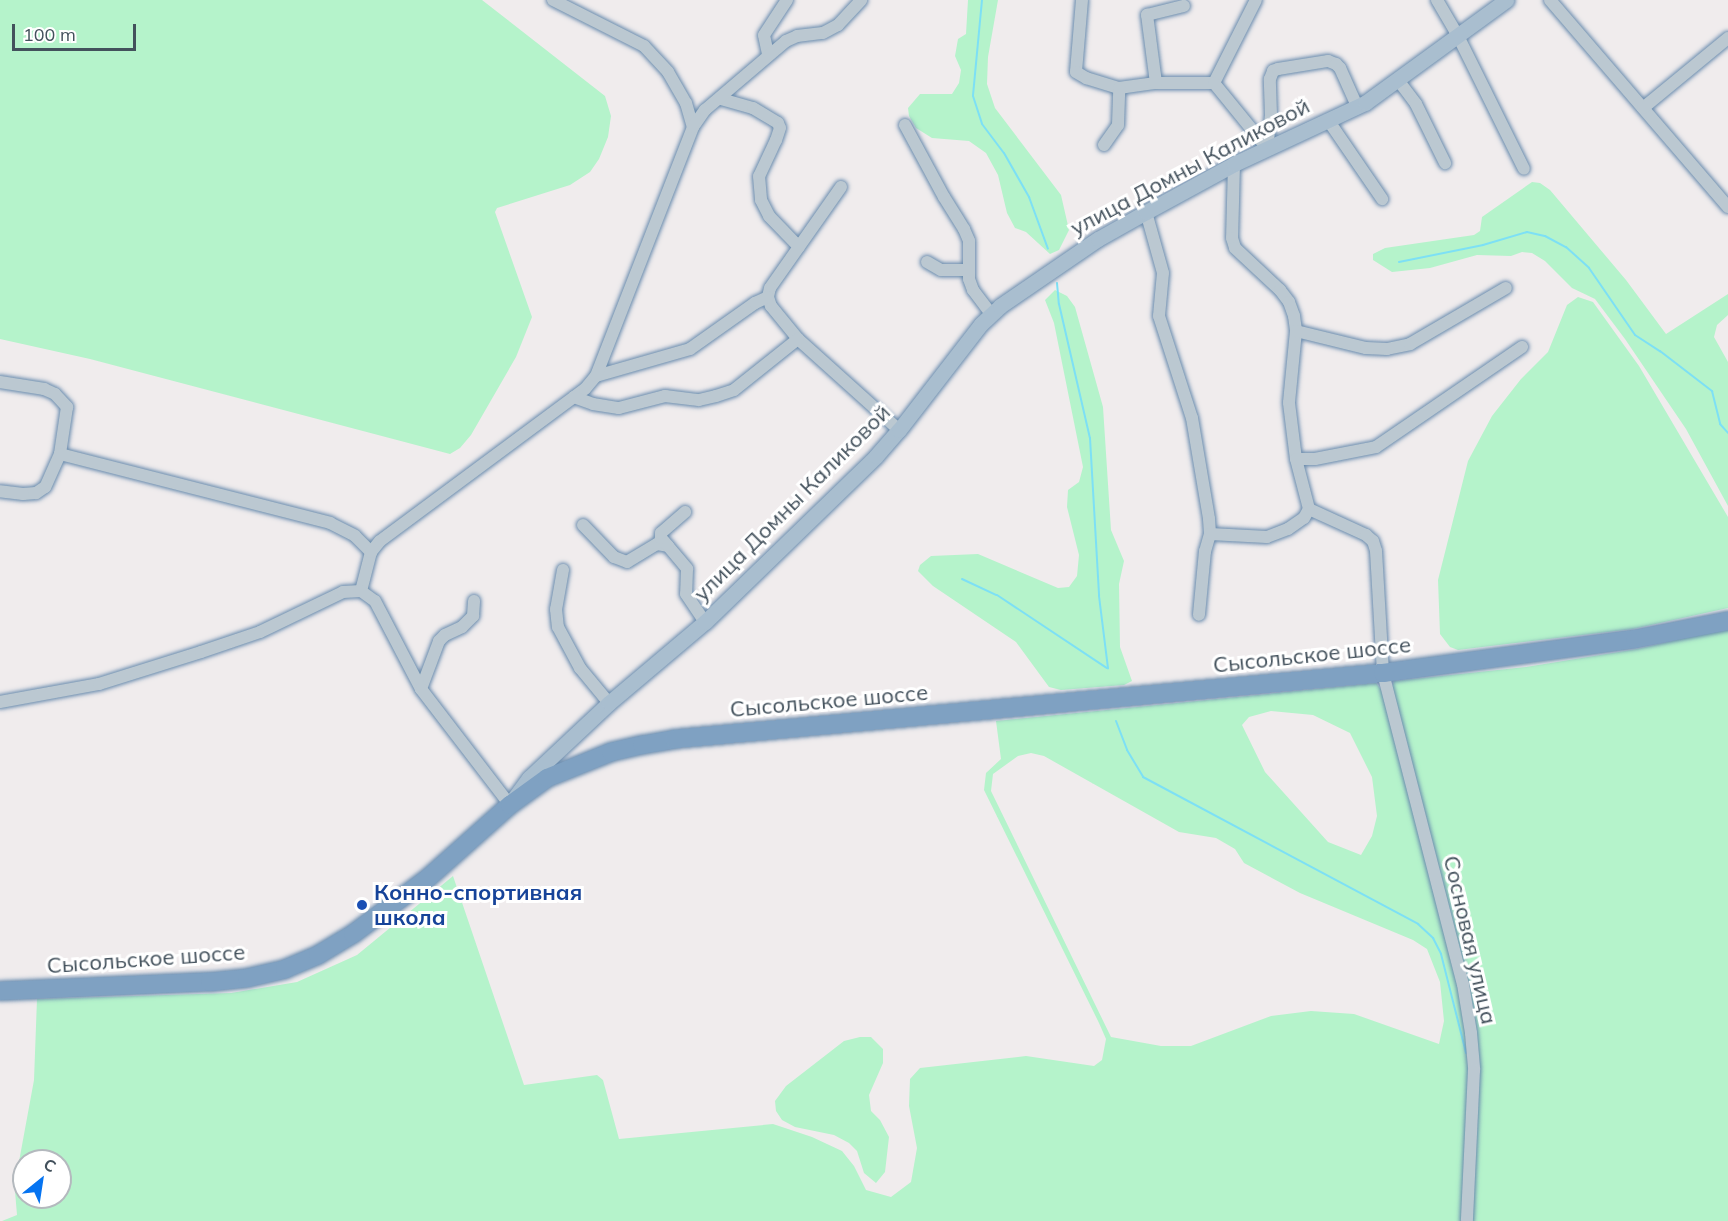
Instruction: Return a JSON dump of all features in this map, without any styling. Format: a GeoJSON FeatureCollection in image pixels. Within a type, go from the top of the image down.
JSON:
{"type":"FeatureCollection","features":[{"type":"Feature","properties":{"kind":"highway","name":"Сысольское шоссе"},"geometry":{"type":"LineString","coordinates":[[0,991],[210,982],[247,978],[285,969],[318,955],[353,934],[428,878],[510,805],[547,778],[611,752],[675,739],[1383,673],[1635,639],[1728,621]]}},
{"type":"Feature","properties":{"kind":"main road","name":"улица Домны Каликовой"},"geometry":{"type":"LineString","coordinates":[[510,805],[529,778],[609,703],[705,622],[804,529],[899,430],[991,314],[1098,238],[1234,164],[1357,106],[1398,80],[1506,0]]}},
{"type":"Feature","properties":{"kind":"street"},"geometry":{"type":"LineString","coordinates":[[768,54],[764,35],[787,0]]}},
{"type":"Feature","properties":{"kind":"street"},"geometry":{"type":"LineString","coordinates":[[361,591],[371,552],[380,541],[574,398],[596,376],[693,127],[705,110],[721,99],[786,40],[823,33],[838,25],[861,0]]}},
{"type":"Feature","properties":{"kind":"street"},"geometry":{"type":"LineString","coordinates":[[1082,0],[1076,72],[1086,78],[1119,88],[1156,82],[1214,83],[1267,148]]}},
{"type":"Feature","properties":{"kind":"street"},"geometry":{"type":"LineString","coordinates":[[1214,83],[1256,0]]}},
{"type":"Feature","properties":{"kind":"street"},"geometry":{"type":"LineString","coordinates":[[1437,0],[1458,36],[1524,169]]}},
{"type":"Feature","properties":{"kind":"street"},"geometry":{"type":"LineString","coordinates":[[1550,0],[1728,207]]}},
{"type":"Feature","properties":{"kind":"street"},"geometry":{"type":"LineString","coordinates":[[561,2],[644,46],[668,72],[686,103],[693,127]]}},
{"type":"Feature","properties":{"kind":"street"},"geometry":{"type":"LineString","coordinates":[[1156,82],[1147,15],[1184,6]]}},
{"type":"Feature","properties":{"kind":"street"},"geometry":{"type":"LineString","coordinates":[[1643,108],[1728,38]]}},
{"type":"Feature","properties":{"kind":"street"},"geometry":{"type":"LineString","coordinates":[[1267,148],[1271,115],[1270,79],[1274,71],[1278,69],[1328,61],[1335,64],[1340,68],[1357,106]]}},
{"type":"Feature","properties":{"kind":"street"},"geometry":{"type":"LineString","coordinates":[[1398,80],[1416,104],[1444,163]]}},
{"type":"Feature","properties":{"kind":"street"},"geometry":{"type":"LineString","coordinates":[[1104,145],[1119,125],[1119,88]]}},
{"type":"Feature","properties":{"kind":"street"},"geometry":{"type":"LineString","coordinates":[[721,99],[753,108],[778,123],[780,128],[776,140],[759,176],[761,200],[769,216],[799,248]]}},
{"type":"Feature","properties":{"kind":"street"},"geometry":{"type":"LineString","coordinates":[[1328,120],[1382,199]]}},
{"type":"Feature","properties":{"kind":"street"},"geometry":{"type":"LineString","coordinates":[[905,124],[944,198],[964,229],[969,241],[968,270],[973,290],[991,314]]}},
{"type":"Feature","properties":{"kind":"street"},"geometry":{"type":"LineString","coordinates":[[1210,534],[1247,538],[1267,537],[1288,529],[1304,518],[1309,509],[1296,459],[1289,403],[1296,331],[1289,302],[1235,248],[1232,238],[1234,164]]}},
{"type":"Feature","properties":{"kind":"street"},"geometry":{"type":"LineString","coordinates":[[841,187],[770,288],[768,297],[771,306],[798,339],[899,430]]}},
{"type":"Feature","properties":{"kind":"street"},"geometry":{"type":"LineString","coordinates":[[1146,212],[1163,273],[1159,316],[1192,418],[1210,534],[1205,551],[1199,615]]}},
{"type":"Feature","properties":{"kind":"street"},"geometry":{"type":"LineString","coordinates":[[927,262],[941,270],[968,270]]}},
{"type":"Feature","properties":{"kind":"street"},"geometry":{"type":"LineString","coordinates":[[1296,331],[1366,348],[1387,349],[1410,344],[1506,288]]}},
{"type":"Feature","properties":{"kind":"street"},"geometry":{"type":"LineString","coordinates":[[596,376],[690,349],[754,303],[768,297]]}},
{"type":"Feature","properties":{"kind":"street"},"geometry":{"type":"LineString","coordinates":[[574,398],[619,408],[665,396],[699,400],[717,396],[734,390],[798,339]]}},
{"type":"Feature","properties":{"kind":"street"},"geometry":{"type":"LineString","coordinates":[[1296,459],[1316,459],[1376,447],[1522,346]]}},
{"type":"Feature","properties":{"kind":"street"},"geometry":{"type":"LineString","coordinates":[[0,382],[44,389],[63,401],[67,407],[60,454],[45,487],[36,493],[0,491]]}},
{"type":"Feature","properties":{"kind":"street"},"geometry":{"type":"LineString","coordinates":[[60,454],[330,523],[355,536],[371,552]]}},
{"type":"Feature","properties":{"kind":"street","name":"Сосновая улица"},"geometry":{"type":"LineString","coordinates":[[1309,509],[1366,535],[1373,541],[1376,551],[1383,673],[1463,984],[1471,1033],[1474,1070],[1467,1221]]}},
{"type":"Feature","properties":{"kind":"street"},"geometry":{"type":"LineString","coordinates":[[685,512],[661,533],[661,538],[687,569],[686,594],[705,622]]}},
{"type":"Feature","properties":{"kind":"street"},"geometry":{"type":"LineString","coordinates":[[583,525],[614,557],[627,562],[657,544],[668,546]]}},
{"type":"Feature","properties":{"kind":"street"},"geometry":{"type":"LineString","coordinates":[[563,570],[556,609],[558,627],[580,668],[609,703]]}},
{"type":"Feature","properties":{"kind":"street"},"geometry":{"type":"LineString","coordinates":[[0,702],[99,684],[260,632],[343,592],[361,591],[375,602],[422,689],[510,805]]}},
{"type":"Feature","properties":{"kind":"street"},"geometry":{"type":"LineString","coordinates":[[422,689],[439,641],[445,634],[462,627],[473,616],[474,601]]}},
{"type":"Feature","properties":{"kind":"green space"},"geometry":{"type":"Polygon","coordinates":[[[0,0],[482,0],[605,96],[611,116],[608,137],[599,159],[590,172],[570,185],[497,208],[495,212],[532,317],[516,357],[471,435],[460,448],[450,454],[90,359],[0,339],[0,0]]]}},
{"type":"Feature","properties":{"kind":"green space"},"geometry":{"type":"Polygon","coordinates":[[[968,0],[998,0],[988,57],[987,84],[995,108],[1061,195],[1069,230],[1059,250],[1050,254],[1026,232],[1015,228],[1007,213],[998,175],[986,153],[969,141],[932,138],[916,128],[909,116],[908,108],[920,94],[952,94],[959,83],[961,70],[955,56],[958,39],[966,34],[968,0]]]}},
{"type":"Feature","properties":{"kind":"green space"},"geometry":{"type":"Polygon","coordinates":[[[1532,182],[1540,183],[1550,190],[1626,280],[1666,334],[1728,294],[1728,315],[1717,325],[1714,337],[1728,362],[1728,506],[1686,429],[1625,339],[1595,299],[1572,288],[1545,261],[1532,253],[1522,252],[1511,256],[1477,255],[1430,268],[1392,272],[1373,260],[1373,254],[1385,248],[1474,235],[1480,231],[1482,217],[1532,182]]]}},
{"type":"Feature","properties":{"kind":"green space"},"geometry":{"type":"Polygon","coordinates":[[[1055,290],[1067,296],[1075,307],[1103,407],[1111,530],[1124,561],[1119,584],[1120,647],[1132,681],[1124,685],[1061,690],[1049,687],[1016,642],[933,586],[918,571],[920,565],[931,556],[978,554],[1058,588],[1069,587],[1077,576],[1079,555],[1067,507],[1068,490],[1079,482],[1083,467],[1054,323],[1045,300],[1055,290]]]}},
{"type":"Feature","properties":{"kind":"green space"},"geometry":{"type":"Polygon","coordinates":[[[1578,297],[1593,302],[1639,366],[1728,517],[1728,608],[1633,629],[1458,650],[1450,647],[1440,634],[1438,580],[1468,461],[1492,416],[1521,379],[1548,352],[1567,305],[1578,297]]]}},
{"type":"Feature","properties":{"kind":"green space"},"geometry":{"type":"Polygon","coordinates":[[[1728,628],[1728,1221],[1472,1221],[1479,1070],[1391,690],[1394,681],[1526,667],[1637,649],[1728,628]]]}},
{"type":"Feature","properties":{"kind":"green space"},"geometry":{"type":"Polygon","coordinates":[[[1376,683],[1383,692],[1459,984],[1470,1070],[1463,1221],[2,1221],[17,1215],[16,1209],[72,1209],[72,1149],[21,1149],[34,1080],[37,999],[231,993],[297,982],[357,955],[453,876],[524,1085],[597,1075],[603,1080],[619,1139],[773,1124],[812,1137],[842,1151],[854,1166],[866,1190],[891,1197],[911,1182],[917,1148],[909,1106],[910,1079],[920,1068],[1026,1056],[1094,1066],[1102,1060],[1106,1039],[984,790],[986,773],[1001,759],[996,721],[1376,683]],[[1271,711],[1249,717],[1242,725],[1265,772],[1328,842],[1361,855],[1372,836],[1377,816],[1372,777],[1350,733],[1313,715],[1271,711]],[[1031,753],[1018,756],[993,774],[991,791],[1111,1037],[1161,1046],[1191,1046],[1271,1016],[1311,1011],[1354,1014],[1439,1044],[1444,1021],[1440,982],[1427,949],[1413,940],[1300,893],[1244,863],[1235,849],[1216,838],[1179,832],[1044,756],[1031,753]]]}},
{"type":"Feature","properties":{"kind":"green space"},"geometry":{"type":"Polygon","coordinates":[[[871,1037],[883,1049],[883,1063],[869,1095],[871,1111],[880,1120],[889,1137],[885,1172],[876,1183],[864,1173],[857,1151],[849,1143],[834,1135],[795,1127],[782,1120],[776,1111],[775,1101],[786,1086],[844,1041],[871,1037]]]}},
{"type":"Feature","properties":{"kind":"waterway"},"geometry":{"type":"LineString","coordinates":[[982,0],[973,96],[982,124],[1004,153],[1029,197],[1048,249]]}},
{"type":"Feature","properties":{"kind":"waterway"},"geometry":{"type":"LineString","coordinates":[[1399,262],[1483,245],[1527,232],[1545,236],[1566,247],[1589,268],[1635,335],[1712,391],[1720,424],[1728,433]]}},
{"type":"Feature","properties":{"kind":"waterway"},"geometry":{"type":"LineString","coordinates":[[1057,283],[1059,304],[1090,438],[1099,596],[1108,668]]}},
{"type":"Feature","properties":{"kind":"waterway"},"geometry":{"type":"LineString","coordinates":[[962,579],[997,595],[1107,668]]}},
{"type":"Feature","properties":{"kind":"waterway"},"geometry":{"type":"LineString","coordinates":[[1116,721],[1127,750],[1143,777],[1418,924],[1433,938],[1441,954],[1466,1053]]}},
{"type":"Feature","properties":{"kind":"place","name":"Конно-спортивная школа"},"geometry":{"type":"Point","coordinates":[362,905]}}]}
